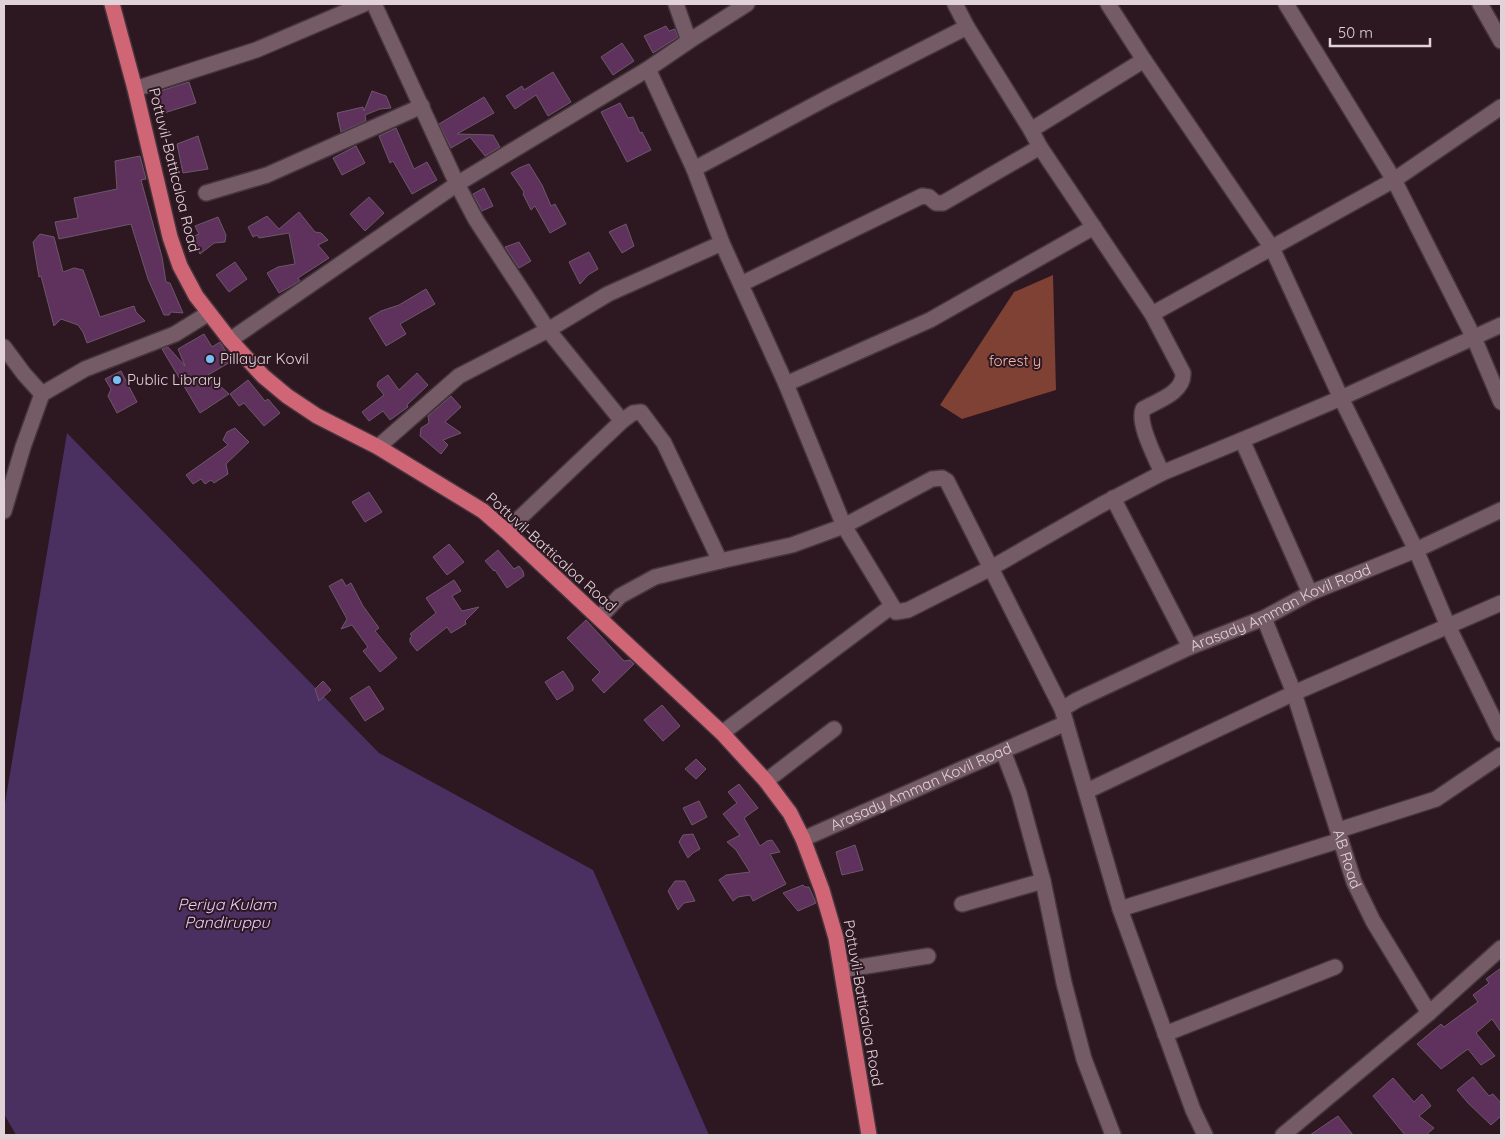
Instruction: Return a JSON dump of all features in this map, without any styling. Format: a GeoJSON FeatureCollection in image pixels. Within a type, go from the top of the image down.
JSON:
{"type":"FeatureCollection","features":[{"type":"Feature","properties":{"kind":"highway","name":"Pottuvil-Batticaloa Road"},"geometry":{"type":"LineString","coordinates":[[116,5],[172,244],[180,266],[196,296],[230,340],[262,376],[287,396],[317,416],[378,447],[483,511],[722,733],[766,781],[790,813],[803,839],[822,890],[836,938],[869,1135]]}},
{"type":"Feature","properties":{"kind":"street"},"geometry":{"type":"LineString","coordinates":[[135,89],[256,50],[364,4]]}},
{"type":"Feature","properties":{"kind":"street"},"geometry":{"type":"LineString","coordinates":[[374,4],[457,184],[476,220],[548,330],[622,421]]}},
{"type":"Feature","properties":{"kind":"street"},"geometry":{"type":"LineString","coordinates":[[676,4],[689,41]]}},
{"type":"Feature","properties":{"kind":"street"},"geometry":{"type":"LineString","coordinates":[[230,340],[457,184],[648,69],[747,4]]}},
{"type":"Feature","properties":{"kind":"street"},"geometry":{"type":"LineString","coordinates":[[955,4],[1040,147],[1152,314],[1183,373],[1182,380],[1172,394],[1143,409],[1142,412],[1143,426],[1162,473]]}},
{"type":"Feature","properties":{"kind":"street"},"geometry":{"type":"LineString","coordinates":[[1108,4],[1272,248],[1341,398],[1416,550],[1448,626],[1501,734]]}},
{"type":"Feature","properties":{"kind":"street"},"geometry":{"type":"LineString","coordinates":[[1286,4],[1394,180],[1474,338],[1501,402]]}},
{"type":"Feature","properties":{"kind":"street"},"geometry":{"type":"LineString","coordinates":[[1480,4],[1501,41]]}},
{"type":"Feature","properties":{"kind":"street"},"geometry":{"type":"LineString","coordinates":[[694,169],[829,97],[967,27]]}},
{"type":"Feature","properties":{"kind":"street"},"geometry":{"type":"LineString","coordinates":[[1031,130],[1144,60]]}},
{"type":"Feature","properties":{"kind":"street"},"geometry":{"type":"LineString","coordinates":[[648,69],[694,169],[722,243],[786,384],[844,526],[896,612],[908,610],[991,568],[1113,498],[1162,473],[1341,398],[1501,325]]}},
{"type":"Feature","properties":{"kind":"street"},"geometry":{"type":"LineString","coordinates":[[206,193],[267,175],[422,106]]}},
{"type":"Feature","properties":{"kind":"street"},"geometry":{"type":"LineString","coordinates":[[1152,314],[1394,180],[1501,107]]}},
{"type":"Feature","properties":{"kind":"street"},"geometry":{"type":"LineString","coordinates":[[741,284],[922,196],[929,197],[936,203],[943,203],[1040,147]]}},
{"type":"Feature","properties":{"kind":"street"},"geometry":{"type":"LineString","coordinates":[[786,384],[930,320],[1094,227]]}},
{"type":"Feature","properties":{"kind":"street"},"geometry":{"type":"LineString","coordinates":[[378,447],[459,376],[548,330],[608,294],[722,243]]}},
{"type":"Feature","properties":{"kind":"street"},"geometry":{"type":"LineString","coordinates":[[4,511],[23,447],[42,394],[84,369],[175,334],[209,313]]}},
{"type":"Feature","properties":{"kind":"street"},"geometry":{"type":"LineString","coordinates":[[4,347],[42,394]]}},
{"type":"Feature","properties":{"kind":"street"},"geometry":{"type":"LineString","coordinates":[[506,531],[622,421],[634,413],[641,412],[664,443],[720,561]]}},
{"type":"Feature","properties":{"kind":"street"},"geometry":{"type":"LineString","coordinates":[[1242,440],[1310,592]]}},
{"type":"Feature","properties":{"kind":"street"},"geometry":{"type":"LineString","coordinates":[[599,618],[620,596],[655,577],[792,545],[844,526],[932,479],[942,478],[946,481],[1064,716],[1120,909],[1193,1110],[1205,1135]]}},
{"type":"Feature","properties":{"kind":"street"},"geometry":{"type":"LineString","coordinates":[[1113,498],[1190,647]]}},
{"type":"Feature","properties":{"kind":"street","name":"Arasady Amman Kovil Road"},"geometry":{"type":"LineString","coordinates":[[803,839],[1003,751],[1064,716],[1077,700],[1190,647],[1264,618],[1310,592],[1416,550],[1501,510]]}},
{"type":"Feature","properties":{"kind":"street"},"geometry":{"type":"LineString","coordinates":[[1087,791],[1294,693],[1501,603]]}},
{"type":"Feature","properties":{"kind":"street"},"geometry":{"type":"LineString","coordinates":[[722,733],[892,606]]}},
{"type":"Feature","properties":{"kind":"street","name":"AB Road"},"geometry":{"type":"LineString","coordinates":[[1264,618],[1294,693],[1354,882],[1373,921],[1429,1013]]}},
{"type":"Feature","properties":{"kind":"street"},"geometry":{"type":"LineString","coordinates":[[766,781],[834,729]]}},
{"type":"Feature","properties":{"kind":"street"},"geometry":{"type":"LineString","coordinates":[[1003,751],[1019,793],[1043,881],[1064,983],[1084,1059],[1113,1135]]}},
{"type":"Feature","properties":{"kind":"street"},"geometry":{"type":"LineString","coordinates":[[1120,909],[1340,835],[1436,799],[1501,755]]}},
{"type":"Feature","properties":{"kind":"street"},"geometry":{"type":"LineString","coordinates":[[962,904],[1043,881]]}},
{"type":"Feature","properties":{"kind":"street"},"geometry":{"type":"LineString","coordinates":[[1282,1135],[1429,1013],[1501,948]]}},
{"type":"Feature","properties":{"kind":"street"},"geometry":{"type":"LineString","coordinates":[[842,970],[928,956]]}},
{"type":"Feature","properties":{"kind":"street"},"geometry":{"type":"LineString","coordinates":[[1165,1034],[1335,967]]}},
{"type":"Feature","properties":{"kind":"green space","name":"forest y"},"geometry":{"type":"Polygon","coordinates":[[[1053,275],[1056,390],[962,419],[940,405],[1014,292],[1053,275]]]}},
{"type":"Feature","properties":{"kind":"water","name":"Periya Kulam Pandiruppu"},"geometry":{"type":"Polygon","coordinates":[[[67,433],[379,753],[593,870],[709,1135],[16,1135],[4,1114],[4,809],[67,433]]]}},
{"type":"Feature","properties":{"kind":"building"},"geometry":{"type":"Polygon","coordinates":[[[666,26],[669,31],[675,29],[678,37],[653,53],[644,36],[666,26]]]}},
{"type":"Feature","properties":{"kind":"building"},"geometry":{"type":"Polygon","coordinates":[[[622,43],[634,61],[613,75],[601,57],[622,43]]]}},
{"type":"Feature","properties":{"kind":"building"},"geometry":{"type":"Polygon","coordinates":[[[553,72],[571,102],[548,116],[536,95],[515,109],[506,96],[522,86],[524,90],[553,72]]]}},
{"type":"Feature","properties":{"kind":"building"},"geometry":{"type":"Polygon","coordinates":[[[189,82],[196,103],[164,113],[157,92],[189,82]]]}},
{"type":"Feature","properties":{"kind":"building"},"geometry":{"type":"Polygon","coordinates":[[[372,91],[386,96],[391,108],[380,109],[365,115],[366,121],[341,132],[337,113],[363,107],[364,111],[372,91]]]}},
{"type":"Feature","properties":{"kind":"building"},"geometry":{"type":"Polygon","coordinates":[[[484,97],[494,113],[457,134],[493,135],[500,147],[485,156],[470,137],[451,148],[439,124],[484,97]]]}},
{"type":"Feature","properties":{"kind":"building"},"geometry":{"type":"Polygon","coordinates":[[[620,103],[628,118],[633,117],[640,133],[642,132],[651,150],[627,162],[601,112],[620,103]]]}},
{"type":"Feature","properties":{"kind":"building"},"geometry":{"type":"Polygon","coordinates":[[[396,128],[414,169],[427,162],[437,180],[412,194],[393,161],[390,163],[379,136],[396,128]]]}},
{"type":"Feature","properties":{"kind":"building"},"geometry":{"type":"Polygon","coordinates":[[[198,136],[208,169],[183,173],[177,144],[198,136]]]}},
{"type":"Feature","properties":{"kind":"building"},"geometry":{"type":"Polygon","coordinates":[[[356,146],[365,163],[342,175],[333,158],[356,146]]]}},
{"type":"Feature","properties":{"kind":"building"},"geometry":{"type":"Polygon","coordinates":[[[140,156],[146,179],[141,180],[162,257],[166,282],[170,283],[183,313],[171,312],[169,315],[164,315],[148,279],[131,224],[59,239],[55,222],[78,218],[74,198],[117,189],[115,161],[140,156]]]}},
{"type":"Feature","properties":{"kind":"building"},"geometry":{"type":"Polygon","coordinates":[[[529,164],[542,185],[551,206],[555,204],[566,224],[550,233],[535,206],[531,210],[523,194],[524,192],[511,173],[529,164]]]}},
{"type":"Feature","properties":{"kind":"building"},"geometry":{"type":"Polygon","coordinates":[[[484,188],[493,206],[482,211],[473,194],[484,188]]]}},
{"type":"Feature","properties":{"kind":"building"},"geometry":{"type":"Polygon","coordinates":[[[369,197],[384,213],[365,231],[350,214],[369,197]]]}},
{"type":"Feature","properties":{"kind":"building"},"geometry":{"type":"Polygon","coordinates":[[[299,212],[315,232],[321,233],[328,240],[318,245],[329,258],[298,278],[300,281],[279,293],[267,273],[278,267],[295,264],[289,233],[259,238],[257,235],[253,237],[248,227],[267,216],[279,229],[299,212]]]}},
{"type":"Feature","properties":{"kind":"building"},"geometry":{"type":"Polygon","coordinates":[[[218,217],[226,235],[225,242],[214,243],[200,254],[192,237],[199,234],[195,226],[218,217]]]}},
{"type":"Feature","properties":{"kind":"building"},"geometry":{"type":"Polygon","coordinates":[[[626,224],[634,246],[622,253],[609,232],[626,224]]]}},
{"type":"Feature","properties":{"kind":"building"},"geometry":{"type":"Polygon","coordinates":[[[40,234],[54,237],[63,272],[74,268],[83,270],[100,317],[134,306],[136,312],[145,321],[87,343],[78,325],[61,319],[54,326],[41,276],[39,277],[33,242],[40,234]]]}},
{"type":"Feature","properties":{"kind":"building"},"geometry":{"type":"Polygon","coordinates":[[[519,242],[531,261],[519,268],[505,247],[519,242]]]}},
{"type":"Feature","properties":{"kind":"building"},"geometry":{"type":"Polygon","coordinates":[[[589,252],[598,269],[588,275],[580,284],[569,262],[589,252]]]}},
{"type":"Feature","properties":{"kind":"building"},"geometry":{"type":"Polygon","coordinates":[[[235,262],[247,279],[229,292],[216,275],[235,262]]]}},
{"type":"Feature","properties":{"kind":"building"},"geometry":{"type":"Polygon","coordinates":[[[426,289],[435,304],[400,324],[406,334],[386,346],[369,318],[381,311],[399,305],[426,289]]]}},
{"type":"Feature","properties":{"kind":"building"},"geometry":{"type":"Polygon","coordinates":[[[204,334],[212,347],[220,342],[232,361],[208,375],[229,394],[200,413],[162,349],[168,347],[185,366],[178,349],[204,334]]]}},
{"type":"Feature","properties":{"kind":"building"},"geometry":{"type":"Polygon","coordinates":[[[121,371],[137,402],[117,413],[108,396],[111,389],[105,379],[121,371]]]}},
{"type":"Feature","properties":{"kind":"building"},"geometry":{"type":"Polygon","coordinates":[[[417,373],[428,385],[407,405],[408,407],[390,420],[383,411],[369,421],[362,412],[384,395],[377,386],[378,382],[388,375],[399,390],[417,373]]]}},
{"type":"Feature","properties":{"kind":"building"},"geometry":{"type":"Polygon","coordinates":[[[248,380],[265,401],[268,399],[280,413],[264,426],[244,403],[239,406],[230,394],[248,380]]]}},
{"type":"Feature","properties":{"kind":"building"},"geometry":{"type":"Polygon","coordinates":[[[451,396],[461,407],[445,422],[461,433],[443,440],[448,445],[441,454],[420,436],[421,428],[429,423],[428,416],[451,396]]]}},
{"type":"Feature","properties":{"kind":"building"},"geometry":{"type":"Polygon","coordinates":[[[235,428],[249,442],[226,464],[228,474],[214,483],[211,480],[205,484],[201,479],[193,484],[186,475],[228,445],[223,440],[227,432],[235,428]]]}},
{"type":"Feature","properties":{"kind":"building"},"geometry":{"type":"Polygon","coordinates":[[[369,492],[382,512],[365,522],[352,502],[369,492]]]}},
{"type":"Feature","properties":{"kind":"building"},"geometry":{"type":"Polygon","coordinates":[[[449,544],[464,562],[447,575],[433,557],[449,544]]]}},
{"type":"Feature","properties":{"kind":"building"},"geometry":{"type":"Polygon","coordinates":[[[498,550],[514,569],[519,566],[523,571],[524,576],[507,588],[495,570],[485,561],[498,550]]]}},
{"type":"Feature","properties":{"kind":"building"},"geometry":{"type":"Polygon","coordinates":[[[342,579],[346,586],[351,583],[363,606],[379,628],[375,631],[397,658],[380,672],[363,651],[368,647],[352,625],[341,629],[347,619],[329,586],[342,579]]]}},
{"type":"Feature","properties":{"kind":"building"},"geometry":{"type":"Polygon","coordinates":[[[454,580],[461,591],[452,596],[462,611],[479,607],[465,621],[466,624],[451,633],[447,627],[417,651],[410,642],[412,636],[410,634],[436,613],[426,598],[454,580]]]}},
{"type":"Feature","properties":{"kind":"building"},"geometry":{"type":"Polygon","coordinates":[[[586,620],[624,661],[630,660],[634,664],[604,693],[592,680],[600,672],[567,638],[586,620]]]}},
{"type":"Feature","properties":{"kind":"building"},"geometry":{"type":"Polygon","coordinates":[[[563,671],[573,686],[573,690],[557,700],[545,682],[563,671]]]}},
{"type":"Feature","properties":{"kind":"building"},"geometry":{"type":"Polygon","coordinates":[[[323,681],[331,690],[319,701],[315,689],[323,681]]]}},
{"type":"Feature","properties":{"kind":"building"},"geometry":{"type":"Polygon","coordinates":[[[369,686],[384,709],[365,721],[350,698],[369,686]]]}},
{"type":"Feature","properties":{"kind":"building"},"geometry":{"type":"Polygon","coordinates":[[[662,705],[680,726],[663,741],[644,720],[662,705]]]}},
{"type":"Feature","properties":{"kind":"building"},"geometry":{"type":"Polygon","coordinates":[[[696,759],[706,769],[696,779],[685,769],[696,759]]]}},
{"type":"Feature","properties":{"kind":"building"},"geometry":{"type":"Polygon","coordinates":[[[739,784],[758,808],[744,818],[760,846],[772,840],[780,852],[770,854],[786,884],[753,901],[750,895],[738,897],[733,901],[719,880],[726,875],[750,872],[736,850],[727,842],[740,835],[723,814],[737,803],[728,792],[739,784]]]}},
{"type":"Feature","properties":{"kind":"building"},"geometry":{"type":"Polygon","coordinates":[[[699,801],[707,817],[692,825],[683,808],[699,801]]]}},
{"type":"Feature","properties":{"kind":"building"},"geometry":{"type":"Polygon","coordinates":[[[693,834],[700,849],[688,858],[679,842],[683,835],[693,834]]]}},
{"type":"Feature","properties":{"kind":"building"},"geometry":{"type":"Polygon","coordinates":[[[855,845],[863,870],[842,875],[836,852],[855,845]]]}},
{"type":"Feature","properties":{"kind":"building"},"geometry":{"type":"Polygon","coordinates":[[[675,881],[685,881],[695,901],[684,903],[678,910],[668,891],[675,881]]]}},
{"type":"Feature","properties":{"kind":"building"},"geometry":{"type":"Polygon","coordinates":[[[803,885],[809,887],[816,903],[798,911],[783,893],[803,885]]]}},
{"type":"Feature","properties":{"kind":"building"},"geometry":{"type":"Polygon","coordinates":[[[1501,968],[1501,1032],[1492,1019],[1476,1033],[1495,1056],[1481,1065],[1468,1049],[1441,1069],[1417,1044],[1441,1024],[1444,1027],[1478,1002],[1473,995],[1489,983],[1486,979],[1501,968]]]}},
{"type":"Feature","properties":{"kind":"building"},"geometry":{"type":"Polygon","coordinates":[[[1473,1077],[1489,1096],[1493,1094],[1501,1103],[1501,1116],[1491,1125],[1457,1090],[1473,1077]]]}},
{"type":"Feature","properties":{"kind":"building"},"geometry":{"type":"Polygon","coordinates":[[[1393,1078],[1414,1102],[1422,1094],[1431,1106],[1419,1116],[1434,1128],[1426,1135],[1405,1135],[1373,1096],[1393,1078]]]}},
{"type":"Feature","properties":{"kind":"building"},"geometry":{"type":"Polygon","coordinates":[[[1338,1116],[1353,1135],[1310,1135],[1338,1116]]]}},
{"type":"Feature","properties":{"kind":"place","name":"Pillayar Kovil"},"geometry":{"type":"Point","coordinates":[210,359]}},
{"type":"Feature","properties":{"kind":"place","name":"Public Library"},"geometry":{"type":"Point","coordinates":[117,380]}}]}
